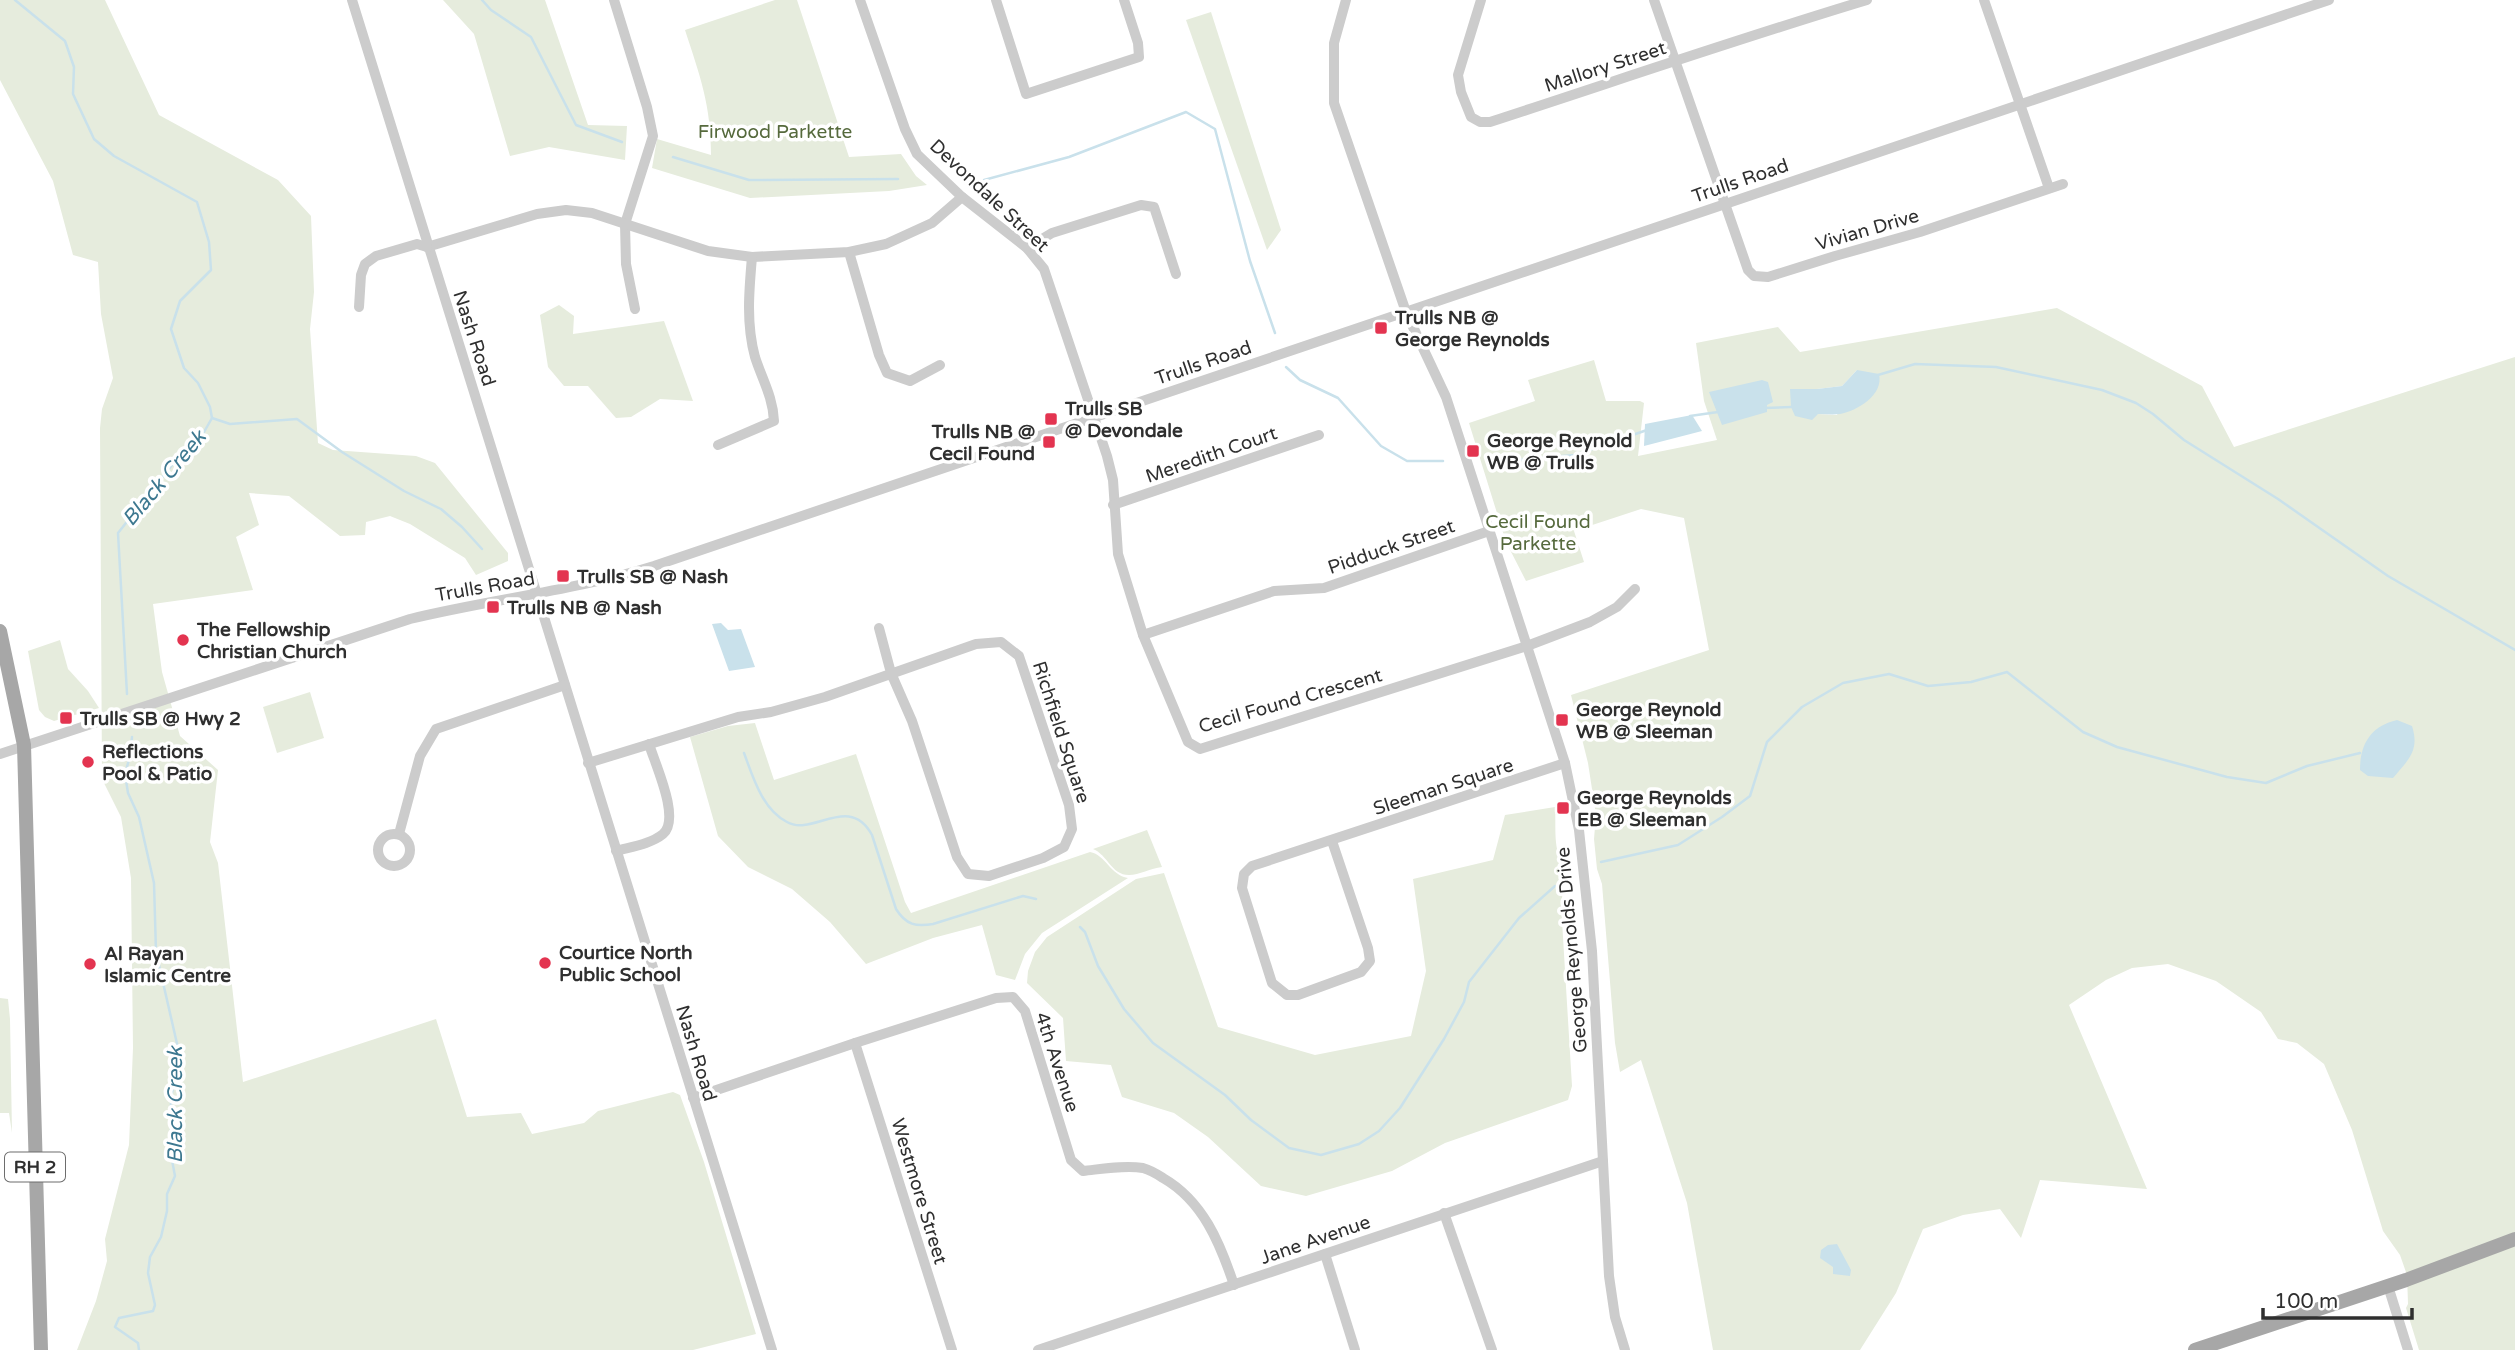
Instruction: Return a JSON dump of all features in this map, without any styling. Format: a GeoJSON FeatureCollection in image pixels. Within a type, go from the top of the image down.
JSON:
{"type":"FeatureCollection","features":[{"type":"Feature","properties":{"kind":"main road","name":"RH 2"},"geometry":{"type":"LineString","coordinates":[[0,631],[24,745],[41,1350]]}},
{"type":"Feature","properties":{"kind":"main road"},"geometry":{"type":"LineString","coordinates":[[2195,1350],[2388,1286],[2515,1240]]}},
{"type":"Feature","properties":{"kind":"street","name":"Nash Road"},"geometry":{"type":"LineString","coordinates":[[352,0],[772,1350]]}},
{"type":"Feature","properties":{"kind":"street"},"geometry":{"type":"LineString","coordinates":[[614,0],[647,107],[653,136],[625,224],[626,264],[635,309]]}},
{"type":"Feature","properties":{"kind":"street","name":"Devondale Street"},"geometry":{"type":"LineString","coordinates":[[860,0],[905,129],[917,154],[962,197],[1027,248],[1044,270],[1094,417]]}},
{"type":"Feature","properties":{"kind":"street"},"geometry":{"type":"LineString","coordinates":[[996,0],[1026,94],[1139,57],[1138,43],[1124,0]]}},
{"type":"Feature","properties":{"kind":"street","name":"George Reynolds Drive"},"geometry":{"type":"LineString","coordinates":[[1346,0],[1334,43],[1334,103],[1406,312],[1446,397],[1566,763],[1579,830],[1592,951],[1609,1276],[1615,1317],[1625,1350]]}},
{"type":"Feature","properties":{"kind":"street","name":"Mallory Street"},"geometry":{"type":"LineString","coordinates":[[1481,0],[1458,75],[1461,92],[1471,117],[1480,122],[1490,122],[1676,62],[1732,41],[1867,0]]}},
{"type":"Feature","properties":{"kind":"street","name":"Vivian Drive"},"geometry":{"type":"LineString","coordinates":[[1654,0],[1748,270],[1754,276],[1761,278],[1920,233],[2063,184]]}},
{"type":"Feature","properties":{"kind":"street"},"geometry":{"type":"LineString","coordinates":[[1984,0],[2049,188]]}},
{"type":"Feature","properties":{"kind":"street","name":"Trulls Road"},"geometry":{"type":"LineString","coordinates":[[0,754],[410,619],[461,606],[609,580],[2329,0]]}},
{"type":"Feature","properties":{"kind":"street"},"geometry":{"type":"LineString","coordinates":[[359,307],[361,275],[365,264],[376,257],[417,244],[428,247],[537,214],[566,210],[592,214],[708,251],[752,257],[849,252],[886,244],[932,223],[962,197]]}},
{"type":"Feature","properties":{"kind":"street"},"geometry":{"type":"LineString","coordinates":[[1027,248],[1052,233],[1141,205],[1154,207],[1176,274]]}},
{"type":"Feature","properties":{"kind":"street"},"geometry":{"type":"LineString","coordinates":[[849,252],[879,355],[887,373],[910,381],[940,365]]}},
{"type":"Feature","properties":{"kind":"street"},"geometry":{"type":"LineString","coordinates":[[718,446],[774,421],[773,402],[755,356],[747,305],[752,257]]}},
{"type":"Feature","properties":{"kind":"street","name":"Cecil Found Crescent"},"geometry":{"type":"LineString","coordinates":[[1094,417],[1113,480],[1118,554],[1143,635],[1188,742],[1200,748],[1527,646],[1590,622],[1617,607],[1635,589]]}},
{"type":"Feature","properties":{"kind":"street","name":"Meredith Court"},"geometry":{"type":"LineString","coordinates":[[1113,505],[1319,435]]}},
{"type":"Feature","properties":{"kind":"street","name":"Pidduck Street"},"geometry":{"type":"LineString","coordinates":[[1143,635],[1275,591],[1324,588],[1489,531]]}},
{"type":"Feature","properties":{"kind":"street"},"geometry":{"type":"LineString","coordinates":[[879,628],[891,673]]}},
{"type":"Feature","properties":{"kind":"street","name":"Richfield Square"},"geometry":{"type":"LineString","coordinates":[[588,763],[738,717],[771,712],[825,697],[891,673],[976,644],[1001,642],[1019,656],[1069,805],[1072,829],[1064,846],[1043,858],[989,876],[968,874],[957,857],[912,722],[891,673]]}},
{"type":"Feature","properties":{"kind":"street"},"geometry":{"type":"LineString","coordinates":[[399,834],[420,755],[436,729],[565,685]]}},
{"type":"Feature","properties":{"kind":"street"},"geometry":{"type":"LineString","coordinates":[[616,851],[652,840],[663,834],[670,824],[671,812],[649,744]]}},
{"type":"Feature","properties":{"kind":"street","name":"Sleeman Square"},"geometry":{"type":"LineString","coordinates":[[1332,841],[1370,961],[1362,972],[1298,995],[1287,995],[1272,983],[1242,888],[1244,874],[1252,866],[1566,763]]}},
{"type":"Feature","properties":{"kind":"street","name":"4th Avenue"},"geometry":{"type":"LineString","coordinates":[[693,1098],[996,998],[1013,997],[1025,1012],[1071,1160],[1083,1171],[1146,1168],[1177,1186],[1199,1209],[1215,1236],[1234,1285]]}},
{"type":"Feature","properties":{"kind":"street","name":"Westmore Street"},"geometry":{"type":"LineString","coordinates":[[855,1043],[952,1350]]}},
{"type":"Feature","properties":{"kind":"street","name":"Jane Avenue"},"geometry":{"type":"LineString","coordinates":[[1038,1350],[1603,1161]]}},
{"type":"Feature","properties":{"kind":"street"},"geometry":{"type":"LineString","coordinates":[[1444,1213],[1492,1350]]}},
{"type":"Feature","properties":{"kind":"street"},"geometry":{"type":"LineString","coordinates":[[1325,1254],[1355,1350]]}},
{"type":"Feature","properties":{"kind":"street"},"geometry":{"type":"LineString","coordinates":[[2388,1286],[2408,1350]]}},
{"type":"Feature","properties":{"kind":"green space"},"geometry":{"type":"Polygon","coordinates":[[[0,0],[105,0],[159,115],[278,180],[311,216],[314,292],[310,329],[318,443],[333,450],[416,456],[435,463],[508,553],[508,561],[476,575],[465,558],[410,524],[390,516],[366,522],[365,535],[340,536],[289,496],[249,493],[259,525],[236,537],[253,590],[153,604],[162,672],[180,736],[218,770],[210,842],[218,863],[243,1082],[436,1019],[467,1117],[521,1113],[532,1134],[584,1123],[598,1111],[673,1092],[680,1095],[704,1162],[756,1334],[693,1350],[77,1350],[96,1301],[107,1261],[105,1239],[129,1145],[133,1048],[131,878],[121,817],[102,779],[100,428],[102,409],[113,378],[101,314],[98,262],[73,255],[53,181],[0,80],[0,0]]]}},
{"type":"Feature","properties":{"kind":"green space"},"geometry":{"type":"Polygon","coordinates":[[[443,0],[545,0],[588,125],[627,126],[625,160],[549,147],[510,156],[474,34],[443,0]]]}},
{"type":"Feature","properties":{"kind":"green space","name":"Firwood Parkette"},"geometry":{"type":"Polygon","coordinates":[[[775,0],[797,0],[849,157],[901,154],[916,176],[927,185],[889,191],[750,198],[652,168],[657,139],[711,155],[707,106],[685,30],[775,0]]]}},
{"type":"Feature","properties":{"kind":"green space"},"geometry":{"type":"Polygon","coordinates":[[[1211,12],[1281,230],[1267,250],[1186,20],[1211,12]]]}},
{"type":"Feature","properties":{"kind":"green space"},"geometry":{"type":"Polygon","coordinates":[[[559,305],[574,316],[573,334],[664,321],[693,401],[660,399],[631,417],[616,418],[588,386],[564,386],[548,367],[540,315],[559,305]]]}},
{"type":"Feature","properties":{"kind":"green space","name":"Cecil Found Parkette"},"geometry":{"type":"Polygon","coordinates":[[[2057,308],[2202,386],[2234,447],[2515,357],[2515,1350],[2419,1350],[2406,1308],[2407,1275],[2400,1255],[2383,1231],[2352,1130],[2324,1064],[2297,1043],[2278,1039],[2261,1012],[2216,981],[2168,964],[2132,968],[2106,980],[2069,1005],[2147,1189],[2040,1180],[2021,1238],[2000,1209],[1963,1215],[1923,1229],[1896,1293],[1860,1350],[1713,1350],[1687,1203],[1641,1060],[1620,1072],[1615,1043],[1602,884],[1597,869],[1594,839],[1596,815],[1588,763],[1571,695],[1709,650],[1684,518],[1641,509],[1574,531],[1584,562],[1526,581],[1506,542],[1469,423],[1535,401],[1528,380],[1594,360],[1606,401],[1644,403],[1638,456],[1717,440],[1704,401],[1696,343],[1778,327],[1800,352],[2057,308]],[[1857,370],[1842,386],[1790,389],[1818,414],[1837,415],[1857,370]]]}},
{"type":"Feature","properties":{"kind":"green space"},"geometry":{"type":"Polygon","coordinates":[[[60,640],[68,669],[99,708],[54,721],[39,710],[28,651],[60,640]]]}},
{"type":"Feature","properties":{"kind":"green space"},"geometry":{"type":"Polygon","coordinates":[[[310,692],[324,738],[277,753],[263,707],[310,692]]]}},
{"type":"Feature","properties":{"kind":"green space"},"geometry":{"type":"Polygon","coordinates":[[[755,723],[774,780],[856,754],[911,913],[1090,852],[1128,878],[1042,933],[1025,954],[1015,980],[996,975],[982,925],[933,938],[866,964],[830,922],[792,889],[748,867],[718,836],[690,737],[728,726],[755,723]]]}},
{"type":"Feature","properties":{"kind":"green space"},"geometry":{"type":"Polygon","coordinates":[[[1555,807],[1556,842],[1563,884],[1561,904],[1572,1086],[1568,1100],[1445,1143],[1392,1171],[1306,1196],[1261,1186],[1208,1137],[1174,1113],[1122,1097],[1111,1065],[1066,1061],[1063,1018],[1027,983],[1035,952],[1047,937],[1136,879],[1164,873],[1218,1027],[1315,1055],[1411,1036],[1426,971],[1413,879],[1493,860],[1505,815],[1555,807]]]}},
{"type":"Feature","properties":{"kind":"green space"},"geometry":{"type":"Polygon","coordinates":[[[1147,830],[1162,867],[1133,875],[1123,874],[1093,849],[1147,830]]]}},
{"type":"Feature","properties":{"kind":"green space"},"geometry":{"type":"Polygon","coordinates":[[[0,998],[8,999],[10,1019],[12,1133],[9,1113],[0,1113],[0,998]]]}},
{"type":"Feature","properties":{"kind":"water"},"geometry":{"type":"Polygon","coordinates":[[[1857,370],[1879,374],[1877,389],[1868,401],[1847,412],[1818,414],[1812,420],[1795,416],[1791,407],[1790,389],[1842,386],[1857,370]]]}},
{"type":"Feature","properties":{"kind":"water"},"geometry":{"type":"Polygon","coordinates":[[[1762,380],[1768,382],[1773,402],[1767,405],[1767,412],[1722,425],[1709,392],[1762,380]]]}},
{"type":"Feature","properties":{"kind":"water"},"geometry":{"type":"Polygon","coordinates":[[[1692,415],[1702,431],[1644,446],[1645,424],[1692,415]]]}},
{"type":"Feature","properties":{"kind":"water"},"geometry":{"type":"Polygon","coordinates":[[[721,623],[728,630],[741,629],[755,667],[729,671],[712,624],[721,623]]]}},
{"type":"Feature","properties":{"kind":"water"},"geometry":{"type":"Polygon","coordinates":[[[2397,720],[2412,726],[2415,742],[2411,755],[2393,778],[2368,776],[2360,770],[2365,744],[2380,727],[2397,720]]]}},
{"type":"Feature","properties":{"kind":"water"},"geometry":{"type":"Polygon","coordinates":[[[1837,1244],[1851,1270],[1850,1276],[1833,1274],[1833,1267],[1820,1258],[1821,1250],[1828,1245],[1837,1244]]]}},
{"type":"Feature","properties":{"kind":"waterway","name":"Black Creek"},"geometry":{"type":"LineString","coordinates":[[15,0],[65,41],[74,67],[73,94],[94,139],[114,156],[197,202],[209,242],[211,270],[180,301],[171,329],[184,368],[198,383],[210,407],[212,418],[200,439],[190,449],[184,450],[118,533],[127,694]]}},
{"type":"Feature","properties":{"kind":"waterway"},"geometry":{"type":"LineString","coordinates":[[482,0],[491,10],[531,37],[576,125],[622,142]]}},
{"type":"Feature","properties":{"kind":"waterway"},"geometry":{"type":"LineString","coordinates":[[984,180],[1069,157],[1186,112],[1215,129],[1250,261],[1275,333]]}},
{"type":"Feature","properties":{"kind":"waterway"},"geometry":{"type":"LineString","coordinates":[[673,157],[749,180],[898,179]]}},
{"type":"Feature","properties":{"kind":"waterway"},"geometry":{"type":"LineString","coordinates":[[1878,375],[1915,364],[1996,367],[2102,390],[2136,403],[2184,440],[2278,499],[2388,576],[2515,650]]}},
{"type":"Feature","properties":{"kind":"waterway"},"geometry":{"type":"LineString","coordinates":[[1286,367],[1300,380],[1338,398],[1381,446],[1407,461],[1443,461]]}},
{"type":"Feature","properties":{"kind":"waterway"},"geometry":{"type":"LineString","coordinates":[[1763,408],[1791,407]]}},
{"type":"Feature","properties":{"kind":"waterway"},"geometry":{"type":"LineString","coordinates":[[1690,416],[1718,412]]}},
{"type":"Feature","properties":{"kind":"waterway"},"geometry":{"type":"LineString","coordinates":[[212,418],[230,424],[297,419],[342,452],[404,491],[441,509],[482,549]]}},
{"type":"Feature","properties":{"kind":"waterway"},"geometry":{"type":"LineString","coordinates":[[1492,462],[1575,455],[1647,430]]}},
{"type":"Feature","properties":{"kind":"waterway"},"geometry":{"type":"LineString","coordinates":[[1601,862],[1678,845],[1722,817],[1750,796],[1767,742],[1802,707],[1843,683],[1889,674],[1928,686],[1971,682],[2007,672],[2083,732],[2117,747],[2227,777],[2266,783],[2307,766],[2360,753]]}},
{"type":"Feature","properties":{"kind":"waterway","name":"Black Creek"},"geometry":{"type":"LineString","coordinates":[[132,737],[125,774],[128,793],[139,817],[154,883],[156,952],[178,1048],[177,1070],[171,1097],[171,1155],[175,1176],[167,1194],[167,1211],[161,1237],[150,1257],[148,1273],[155,1305],[153,1311],[119,1318],[115,1327],[138,1343],[139,1350]]}},
{"type":"Feature","properties":{"kind":"waterway"},"geometry":{"type":"LineString","coordinates":[[744,753],[765,801],[787,822],[808,824],[842,816],[853,817],[863,823],[872,835],[896,909],[908,922],[916,925],[933,924],[1023,896],[1036,899]]}},
{"type":"Feature","properties":{"kind":"waterway"},"geometry":{"type":"LineString","coordinates":[[1080,927],[1085,932],[1098,966],[1124,1009],[1153,1043],[1225,1095],[1251,1120],[1289,1148],[1321,1155],[1359,1144],[1379,1131],[1400,1108],[1444,1039],[1464,1002],[1469,982],[1519,918],[1555,886]]}},
{"type":"Feature","properties":{"kind":"place","name":"Trulls NB @ George Reynolds"},"geometry":{"type":"Point","coordinates":[1381,328]}},
{"type":"Feature","properties":{"kind":"place","name":"Trulls SB @ Devondale"},"geometry":{"type":"Point","coordinates":[1051,419]}},
{"type":"Feature","properties":{"kind":"place","name":"Trulls NB @ Cecil Found"},"geometry":{"type":"Point","coordinates":[1049,442]}},
{"type":"Feature","properties":{"kind":"place","name":"George Reynold WB @ Trulls"},"geometry":{"type":"Point","coordinates":[1473,451]}},
{"type":"Feature","properties":{"kind":"place","name":"Trulls SB @ Nash"},"geometry":{"type":"Point","coordinates":[563,576]}},
{"type":"Feature","properties":{"kind":"place","name":"Trulls NB @ Nash"},"geometry":{"type":"Point","coordinates":[493,607]}},
{"type":"Feature","properties":{"kind":"place","name":"The Fellowship Christian Church"},"geometry":{"type":"Point","coordinates":[183,640]}},
{"type":"Feature","properties":{"kind":"place","name":"Trulls SB @ Hwy 2"},"geometry":{"type":"Point","coordinates":[66,718]}},
{"type":"Feature","properties":{"kind":"place","name":"George Reynold WB @ Sleeman"},"geometry":{"type":"Point","coordinates":[1562,720]}},
{"type":"Feature","properties":{"kind":"place","name":"Reflections Pool & Patio"},"geometry":{"type":"Point","coordinates":[88,762]}},
{"type":"Feature","properties":{"kind":"place","name":"George Reynolds EB @ Sleeman"},"geometry":{"type":"Point","coordinates":[1563,808]}},
{"type":"Feature","properties":{"kind":"place","name":"Courtice North Public School"},"geometry":{"type":"Point","coordinates":[545,963]}},
{"type":"Feature","properties":{"kind":"place","name":"Al Rayan Islamic Centre"},"geometry":{"type":"Point","coordinates":[90,964]}}]}
